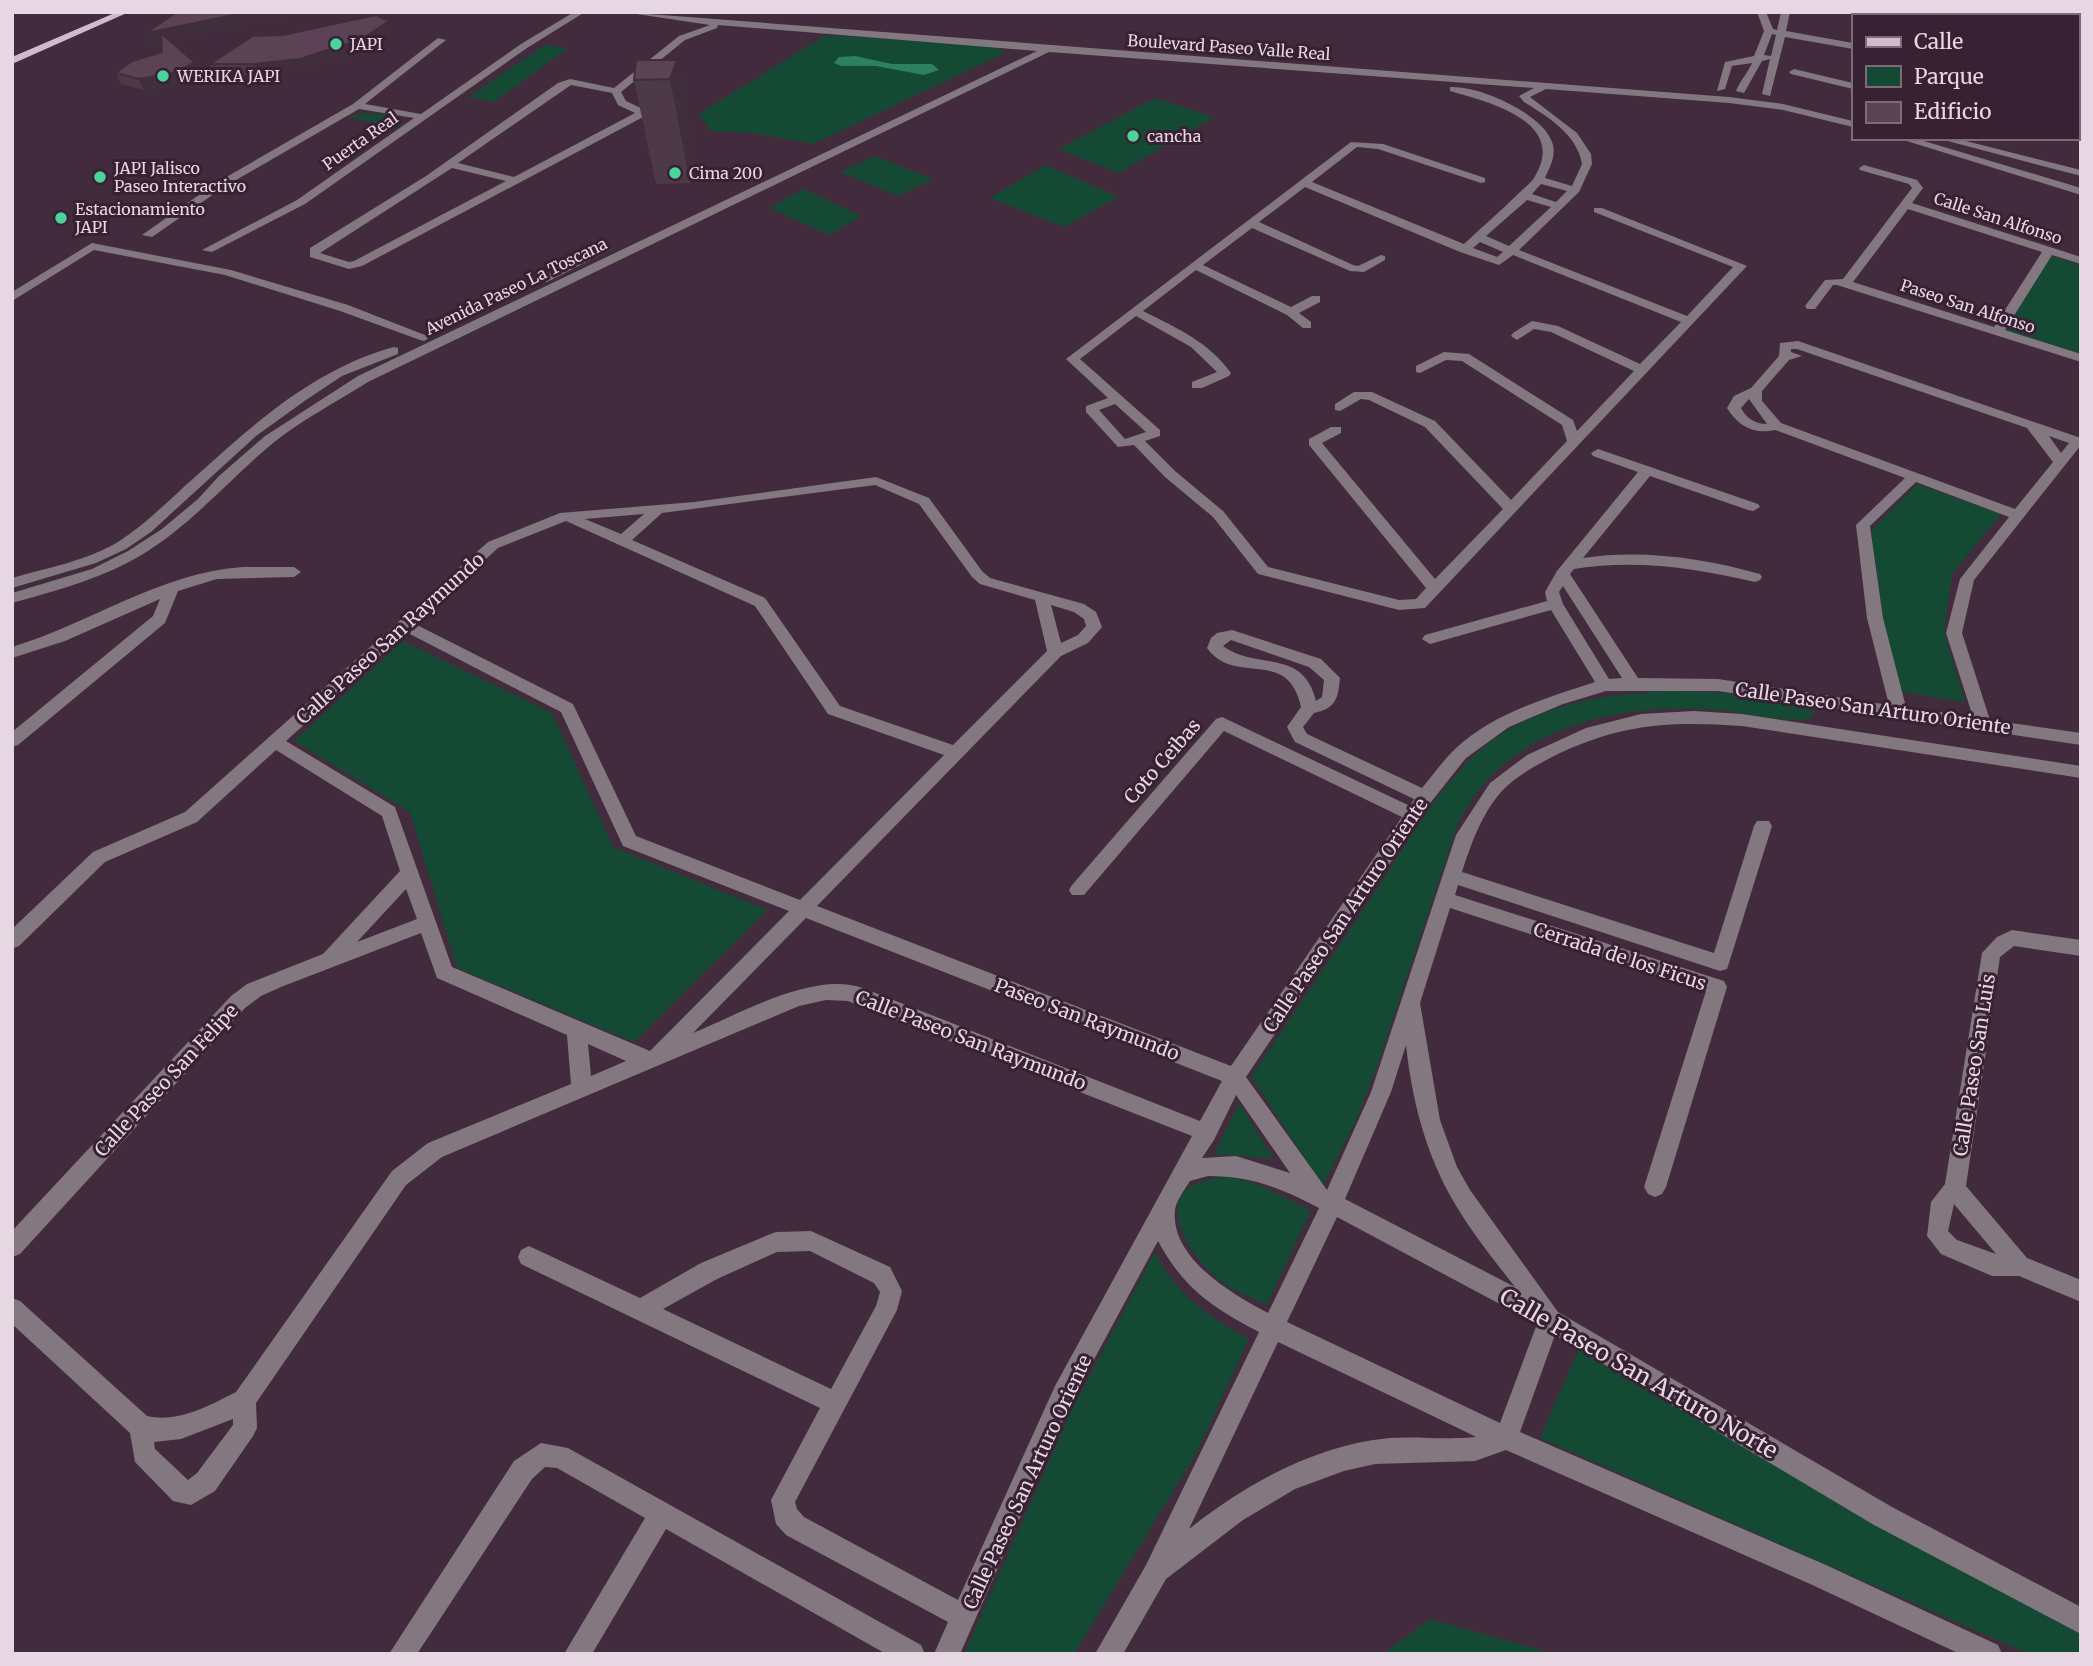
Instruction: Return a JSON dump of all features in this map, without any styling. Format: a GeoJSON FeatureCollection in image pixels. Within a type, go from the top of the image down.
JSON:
{"type":"FeatureCollection","features":[{"type":"Feature","properties":{"kind":"main road"},"geometry":{"type":"LineString","coordinates":[[12,51],[104,12]]}},
{"type":"Feature","properties":{"kind":"main road"},"geometry":{"type":"LineString","coordinates":[[12,61],[125,12]]}},
{"type":"Feature","properties":{"kind":"street","name":"Puerta Real"},"geometry":{"type":"LineString","coordinates":[[554,25],[567,12]]}},
{"type":"Feature","properties":{"kind":"street","name":"Puerta Real"},"geometry":{"type":"LineString","coordinates":[[208,250],[301,202],[554,25],[581,12]]}},
{"type":"Feature","properties":{"kind":"street","name":"Boulevard Paseo Valle Real"},"geometry":{"type":"LineString","coordinates":[[627,12],[659,18],[721,23],[1740,101],[1852,114]]}},
{"type":"Feature","properties":{"kind":"street","name":"Boulevard Paseo Valle Real"},"geometry":{"type":"LineString","coordinates":[[703,12],[993,37],[1720,89],[1767,94],[1831,113]]}},
{"type":"Feature","properties":{"kind":"street"},"geometry":{"type":"LineString","coordinates":[[1741,91],[1746,77],[1753,72],[1769,31],[1760,12]]}},
{"type":"Feature","properties":{"kind":"street"},"geometry":{"type":"LineString","coordinates":[[1767,94],[1786,12]]}},
{"type":"Feature","properties":{"kind":"street"},"geometry":{"type":"LineString","coordinates":[[611,90],[672,36],[671,30],[659,18]]}},
{"type":"Feature","properties":{"kind":"street"},"geometry":{"type":"LineString","coordinates":[[611,90],[682,38],[721,23]]}},
{"type":"Feature","properties":{"kind":"street"},"geometry":{"type":"LineString","coordinates":[[1769,31],[1852,46]]}},
{"type":"Feature","properties":{"kind":"street"},"geometry":{"type":"LineString","coordinates":[[148,236],[220,185],[357,106],[441,40]]}},
{"type":"Feature","properties":{"kind":"street","name":"Avenida Paseo La Toscana"},"geometry":{"type":"LineString","coordinates":[[12,598],[97,572],[133,554],[203,502],[224,479],[270,439],[354,384],[638,240],[660,222],[1037,40]]}},
{"type":"Feature","properties":{"kind":"street","name":"Avenida Paseo La Toscana"},"geometry":{"type":"LineString","coordinates":[[12,583],[91,560],[121,546],[146,529],[251,433],[327,379],[638,240],[673,229],[1062,42]]}},
{"type":"Feature","properties":{"kind":"street"},"geometry":{"type":"LineString","coordinates":[[1720,89],[1728,64],[1777,57]]}},
{"type":"Feature","properties":{"kind":"street"},"geometry":{"type":"LineString","coordinates":[[1794,72],[1852,86]]}},
{"type":"Feature","properties":{"kind":"street"},"geometry":{"type":"LineString","coordinates":[[1413,78],[1490,100],[1526,117],[1541,129],[1548,140],[1551,154],[1539,180],[1471,243]]}},
{"type":"Feature","properties":{"kind":"street"},"geometry":{"type":"LineString","coordinates":[[1574,78],[1583,85],[1577,90]]}},
{"type":"Feature","properties":{"kind":"street"},"geometry":{"type":"LineString","coordinates":[[570,82],[611,90],[619,100],[642,111],[642,116],[358,264],[349,266],[314,255],[314,250],[450,164],[561,85],[570,82]]}},
{"type":"Feature","properties":{"kind":"street"},"geometry":{"type":"LineString","coordinates":[[1309,180],[1471,243],[1499,262],[1575,190],[1587,165],[1585,156],[1566,127],[1524,96],[1529,92],[1548,88]]}},
{"type":"Feature","properties":{"kind":"street"},"geometry":{"type":"LineString","coordinates":[[357,106],[423,117]]}},
{"type":"Feature","properties":{"kind":"street"},"geometry":{"type":"LineString","coordinates":[[896,109],[909,114]]}},
{"type":"Feature","properties":{"kind":"street"},"geometry":{"type":"LineString","coordinates":[[1831,113],[1852,124]]}},
{"type":"Feature","properties":{"kind":"street"},"geometry":{"type":"LineString","coordinates":[[1920,140],[1946,143],[2081,173]]}},
{"type":"Feature","properties":{"kind":"street"},"geometry":{"type":"LineString","coordinates":[[1946,143],[2081,192]]}},
{"type":"Feature","properties":{"kind":"street"},"geometry":{"type":"LineString","coordinates":[[1118,399],[1091,409],[1123,444],[1155,433],[1118,399],[1072,359],[1356,144],[1379,146],[1481,180]]}},
{"type":"Feature","properties":{"kind":"street"},"geometry":{"type":"LineString","coordinates":[[450,164],[517,181]]}},
{"type":"Feature","properties":{"kind":"street","name":"Calle San Alfonso"},"geometry":{"type":"LineString","coordinates":[[1811,306],[1829,282],[1846,283],[1918,188],[1916,184],[1864,168]]}},
{"type":"Feature","properties":{"kind":"street"},"geometry":{"type":"LineString","coordinates":[[754,176],[766,183]]}},
{"type":"Feature","properties":{"kind":"street"},"geometry":{"type":"LineString","coordinates":[[1539,180],[1575,190]]}},
{"type":"Feature","properties":{"kind":"street"},"geometry":{"type":"LineString","coordinates":[[725,190],[739,197]]}},
{"type":"Feature","properties":{"kind":"street"},"geometry":{"type":"LineString","coordinates":[[1523,195],[1558,206]]}},
{"type":"Feature","properties":{"kind":"street","name":"Calle San Alfonso"},"geometry":{"type":"LineString","coordinates":[[1906,205],[2081,261]]}},
{"type":"Feature","properties":{"kind":"street"},"geometry":{"type":"LineString","coordinates":[[1136,439],[1170,474],[1218,514],[1263,571],[1399,605],[1420,604],[1741,265],[1598,211]]}},
{"type":"Feature","properties":{"kind":"street"},"geometry":{"type":"LineString","coordinates":[[660,222],[673,229]]}},
{"type":"Feature","properties":{"kind":"street"},"geometry":{"type":"LineString","coordinates":[[1251,223],[1350,268],[1360,270],[1381,258]]}},
{"type":"Feature","properties":{"kind":"street"},"geometry":{"type":"LineString","coordinates":[[1471,243],[1516,246],[1693,317]]}},
{"type":"Feature","properties":{"kind":"street"},"geometry":{"type":"LineString","coordinates":[[12,297],[92,246],[227,272],[424,337]]}},
{"type":"Feature","properties":{"kind":"street"},"geometry":{"type":"LineString","coordinates":[[1997,332],[2049,251]]}},
{"type":"Feature","properties":{"kind":"street"},"geometry":{"type":"LineString","coordinates":[[1195,265],[1291,312],[1307,325]]}},
{"type":"Feature","properties":{"kind":"street","name":"Paseo San Alfonso"},"geometry":{"type":"LineString","coordinates":[[1846,283],[2081,358]]}},
{"type":"Feature","properties":{"kind":"street"},"geometry":{"type":"LineString","coordinates":[[1291,312],[1316,299]]}},
{"type":"Feature","properties":{"kind":"street"},"geometry":{"type":"LineString","coordinates":[[1135,311],[1196,343],[1213,356],[1225,373],[1197,385]]}},
{"type":"Feature","properties":{"kind":"street"},"geometry":{"type":"LineString","coordinates":[[1517,336],[1532,325],[1554,329],[1642,370]]}},
{"type":"Feature","properties":{"kind":"street"},"geometry":{"type":"LineString","coordinates":[[1420,369],[1444,356],[1465,357],[1567,424],[1574,442]]}},
{"type":"Feature","properties":{"kind":"street"},"geometry":{"type":"LineString","coordinates":[[1776,426],[1766,429],[1748,425],[1738,417],[1734,408],[1739,400],[1756,391],[1785,356],[1830,356],[2077,441],[1967,579],[1954,633],[1983,724]]}},
{"type":"Feature","properties":{"kind":"street"},"geometry":{"type":"LineString","coordinates":[[1756,391],[1755,402],[1776,426],[2018,515]]}},
{"type":"Feature","properties":{"kind":"street"},"geometry":{"type":"LineString","coordinates":[[1340,407],[1359,395],[1373,396],[1430,424],[1510,508]]}},
{"type":"Feature","properties":{"kind":"street"},"geometry":{"type":"LineString","coordinates":[[1567,424],[1608,407]]}},
{"type":"Feature","properties":{"kind":"street"},"geometry":{"type":"LineString","coordinates":[[2030,424],[2045,438],[2060,462]]}},
{"type":"Feature","properties":{"kind":"street"},"geometry":{"type":"LineString","coordinates":[[1336,430],[1314,442],[1434,588]]}},
{"type":"Feature","properties":{"kind":"street"},"geometry":{"type":"LineString","coordinates":[[251,433],[270,439]]}},
{"type":"Feature","properties":{"kind":"street"},"geometry":{"type":"LineString","coordinates":[[1598,453],[1753,507]]}},
{"type":"Feature","properties":{"kind":"street"},"geometry":{"type":"LineString","coordinates":[[1605,685],[1555,604],[1552,592],[1566,569],[1648,469]]}},
{"type":"Feature","properties":{"kind":"street"},"geometry":{"type":"LineString","coordinates":[[1899,713],[1875,618],[1863,525],[1913,478]]}},
{"type":"Feature","properties":{"kind":"street","name":"Calle Paseo San Raymundo"},"geometry":{"type":"LineString","coordinates":[[12,941],[99,857],[191,817],[493,545],[565,516],[658,509],[870,481],[880,482],[924,501],[980,577],[1079,608],[1091,616],[1094,627],[1083,639],[1055,652],[651,1059]]}},
{"type":"Feature","properties":{"kind":"street"},"geometry":{"type":"LineString","coordinates":[[622,541],[658,509]]}},
{"type":"Feature","properties":{"kind":"street"},"geometry":{"type":"LineString","coordinates":[[565,516],[760,602],[834,710],[956,752]]}},
{"type":"Feature","properties":{"kind":"street"},"geometry":{"type":"LineString","coordinates":[[1592,538],[1638,558]]}},
{"type":"Feature","properties":{"kind":"street"},"geometry":{"type":"LineString","coordinates":[[1566,569],[1638,558],[1660,559],[1755,577]]}},
{"type":"Feature","properties":{"kind":"street"},"geometry":{"type":"LineString","coordinates":[[1566,569],[1633,683]]}},
{"type":"Feature","properties":{"kind":"street"},"geometry":{"type":"LineString","coordinates":[[12,653],[80,631],[193,580],[222,573],[294,572]]}},
{"type":"Feature","properties":{"kind":"street"},"geometry":{"type":"LineString","coordinates":[[12,741],[160,619],[171,590]]}},
{"type":"Feature","properties":{"kind":"street"},"geometry":{"type":"LineString","coordinates":[[1042,598],[1055,652]]}},
{"type":"Feature","properties":{"kind":"street"},"geometry":{"type":"LineString","coordinates":[[1430,639],[1555,604]]}},
{"type":"Feature","properties":{"kind":"street","name":"Paseo San Raymundo"},"geometry":{"type":"LineString","coordinates":[[404,625],[567,708],[629,841],[1235,1077]]}},
{"type":"Feature","properties":{"kind":"street"},"geometry":{"type":"LineString","coordinates":[[1309,708],[1306,690],[1297,678],[1272,665],[1227,658],[1215,648],[1216,642],[1222,637],[1233,635],[1315,663],[1327,671],[1332,678],[1331,699],[1324,705],[1309,708],[1295,727],[1301,738],[1425,797]]}},
{"type":"Feature","properties":{"kind":"street","name":"Calle Paseo San Arturo Oriente"},"geometry":{"type":"LineString","coordinates":[[947,1654],[1063,1394],[1235,1077],[1425,797],[1460,754],[1503,723],[1557,699],[1605,685],[1633,683],[1718,685],[2081,738]]}},
{"type":"Feature","properties":{"kind":"street"},"geometry":{"type":"LineString","coordinates":[[1820,701],[1829,733]]}},
{"type":"Feature","properties":{"kind":"street","name":"Calle Paseo San Arturo Oriente"},"geometry":{"type":"LineString","coordinates":[[1108,1654],[1155,1574],[1274,1328],[1325,1201],[1381,1092],[1465,835],[1496,787],[1533,759],[1586,734],[1641,720],[1694,717],[1742,720],[2081,772]]}},
{"type":"Feature","properties":{"kind":"street","name":"Coto Ceibas"},"geometry":{"type":"LineString","coordinates":[[1078,890],[1222,723],[1413,815]]}},
{"type":"Feature","properties":{"kind":"street"},"geometry":{"type":"LineString","coordinates":[[275,742],[389,812],[444,972],[577,1033],[651,1059]]}},
{"type":"Feature","properties":{"kind":"street"},"geometry":{"type":"LineString","coordinates":[[1452,876],[1720,963],[1763,827]]}},
{"type":"Feature","properties":{"kind":"street"},"geometry":{"type":"LineString","coordinates":[[326,961],[410,873]]}},
{"type":"Feature","properties":{"kind":"street","name":"Cerrada de los Ficus"},"geometry":{"type":"LineString","coordinates":[[1445,899],[1717,987],[1655,1187]]}},
{"type":"Feature","properties":{"kind":"street","name":"Calle Paseo San Felipe"},"geometry":{"type":"LineString","coordinates":[[12,1247],[238,1002],[254,990],[427,923]]}},
{"type":"Feature","properties":{"kind":"street","name":"Calle Paseo San Luis"},"geometry":{"type":"LineString","coordinates":[[2081,948],[2012,939],[1991,953],[1955,1189],[1942,1202],[1937,1228],[1942,1242],[1949,1247],[1992,1265],[2019,1265],[2081,1291]]}},
{"type":"Feature","properties":{"kind":"street","name":"Calle Paseo San Raymundo"},"geometry":{"type":"LineString","coordinates":[[244,1400],[245,1427],[206,1482],[191,1493],[182,1492],[143,1454],[141,1427],[155,1432],[169,1431],[223,1411],[244,1400],[399,1178],[410,1167],[435,1150],[813,994],[842,990],[1207,1133]]}},
{"type":"Feature","properties":{"kind":"street","name":"Calle Paseo San Arturo Oriente"},"geometry":{"type":"LineString","coordinates":[[1413,999],[1418,1068],[1434,1138],[1476,1219],[1510,1260],[1550,1319]]}},
{"type":"Feature","properties":{"kind":"street"},"geometry":{"type":"LineString","coordinates":[[577,1033],[582,1090]]}},
{"type":"Feature","properties":{"kind":"street"},"geometry":{"type":"LineString","coordinates":[[1235,1077],[1325,1201]]}},
{"type":"Feature","properties":{"kind":"street","name":"Calle Paseo San Arturo Norte"},"geometry":{"type":"LineString","coordinates":[[1184,1173],[1208,1166],[1236,1166],[1274,1176],[1325,1201],[1550,1319],[1883,1516],[2081,1621]]}},
{"type":"Feature","properties":{"kind":"street","name":"Calle Paseo San Luis"},"geometry":{"type":"LineString","coordinates":[[1955,1189],[2019,1265]]}},
{"type":"Feature","properties":{"kind":"street"},"geometry":{"type":"LineString","coordinates":[[1165,1209],[1165,1233],[1177,1255],[1197,1279],[1225,1302],[1506,1438],[1817,1574],[1989,1654]]}},
{"type":"Feature","properties":{"kind":"street"},"geometry":{"type":"LineString","coordinates":[[640,1310],[709,1271],[776,1242],[811,1241],[882,1275],[891,1291],[886,1310],[783,1500],[785,1515],[795,1526],[964,1617]]}},
{"type":"Feature","properties":{"kind":"street"},"geometry":{"type":"LineString","coordinates":[[529,1257],[835,1403]]}},
{"type":"Feature","properties":{"kind":"street"},"geometry":{"type":"LineString","coordinates":[[12,1309],[141,1427]]}},
{"type":"Feature","properties":{"kind":"street"},"geometry":{"type":"LineString","coordinates":[[1506,1438],[1550,1319]]}},
{"type":"Feature","properties":{"kind":"street","name":"Calle Paseo San Arturo Oriente"},"geometry":{"type":"LineString","coordinates":[[1155,1574],[1208,1527],[1244,1502],[1305,1472],[1376,1452],[1415,1448],[1467,1451],[1492,1446],[1506,1438]]}},
{"type":"Feature","properties":{"kind":"street"},"geometry":{"type":"LineString","coordinates":[[402,1654],[523,1470],[541,1455],[560,1456],[912,1654]]}},
{"type":"Feature","properties":{"kind":"street"},"geometry":{"type":"LineString","coordinates":[[577,1654],[662,1513]]}},
{"type":"Feature","properties":{"kind":"green space"},"geometry":{"type":"Polygon","coordinates":[[[826,35],[998,47],[1005,53],[813,144],[753,133],[711,131],[699,114],[826,35]]]}},
{"type":"Feature","properties":{"kind":"green space"},"geometry":{"type":"Polygon","coordinates":[[[545,45],[568,48],[494,102],[468,97],[545,45]]]}},
{"type":"Feature","properties":{"kind":"green space","name":"cancha"},"geometry":{"type":"Polygon","coordinates":[[[1155,98],[1214,117],[1119,173],[1059,149],[1155,98]]]}},
{"type":"Feature","properties":{"kind":"green space"},"geometry":{"type":"Polygon","coordinates":[[[364,113],[394,115],[401,128],[347,117],[364,113]]]}},
{"type":"Feature","properties":{"kind":"green space"},"geometry":{"type":"Polygon","coordinates":[[[875,156],[933,179],[899,196],[840,172],[875,156]]]}},
{"type":"Feature","properties":{"kind":"green space"},"geometry":{"type":"Polygon","coordinates":[[[1046,165],[1118,197],[1064,227],[990,198],[1046,165]]]}},
{"type":"Feature","properties":{"kind":"green space"},"geometry":{"type":"Polygon","coordinates":[[[804,189],[861,216],[829,235],[769,208],[804,189]]]}},
{"type":"Feature","properties":{"kind":"green space"},"geometry":{"type":"Polygon","coordinates":[[[2051,256],[2081,265],[2081,354],[2006,330],[2051,256]]]}},
{"type":"Feature","properties":{"kind":"green space"},"geometry":{"type":"Polygon","coordinates":[[[1917,484],[2001,514],[1952,574],[1944,631],[1965,702],[1902,692],[1884,625],[1871,531],[1917,484]]]}},
{"type":"Feature","properties":{"kind":"green space"},"geometry":{"type":"Polygon","coordinates":[[[403,641],[552,713],[613,847],[767,910],[634,1042],[457,968],[410,812],[294,741],[403,641]]]}},
{"type":"Feature","properties":{"kind":"green space"},"geometry":{"type":"Polygon","coordinates":[[[1668,691],[1770,698],[1806,707],[1815,713],[1810,719],[1802,720],[1705,709],[1633,712],[1562,730],[1530,745],[1502,766],[1477,792],[1458,824],[1376,1070],[1356,1121],[1323,1185],[1251,1077],[1420,823],[1448,784],[1481,749],[1519,724],[1560,707],[1581,702],[1625,694],[1668,691]]]}},
{"type":"Feature","properties":{"kind":"green space"},"geometry":{"type":"Polygon","coordinates":[[[1239,1103],[1274,1159],[1214,1154],[1239,1103]]]}},
{"type":"Feature","properties":{"kind":"green space"},"geometry":{"type":"Polygon","coordinates":[[[1231,1177],[1260,1185],[1311,1210],[1267,1305],[1218,1279],[1191,1248],[1182,1231],[1178,1215],[1179,1200],[1188,1188],[1205,1180],[1231,1177]]]}},
{"type":"Feature","properties":{"kind":"green space"},"geometry":{"type":"Polygon","coordinates":[[[1155,1252],[1184,1293],[1207,1313],[1249,1339],[1196,1454],[1074,1654],[964,1654],[1072,1409],[1155,1252]]]}},
{"type":"Feature","properties":{"kind":"green space"},"geometry":{"type":"Polygon","coordinates":[[[1579,1348],[2081,1631],[2081,1654],[2029,1654],[1540,1438],[1579,1348]]]}},
{"type":"Feature","properties":{"kind":"green space"},"geometry":{"type":"Polygon","coordinates":[[[1430,1619],[1555,1654],[1383,1654],[1430,1619]]]}},
{"type":"Feature","properties":{"kind":"shaded area"},"geometry":{"type":"Polygon","coordinates":[[[855,56],[892,64],[932,64],[939,70],[924,75],[876,66],[841,66],[834,63],[839,57],[855,56]]]}},
{"type":"Feature","properties":{"kind":"building"},"geometry":{"type":"Polygon","coordinates":[[[177,12],[248,12],[146,33],[177,12]]]}},
{"type":"Feature","properties":{"kind":"building"},"geometry":{"type":"Polygon","coordinates":[[[376,15],[389,21],[362,39],[300,59],[253,64],[210,64],[253,36],[283,35],[376,15]]]}},
{"type":"Feature","properties":{"kind":"building"},"geometry":{"type":"Polygon","coordinates":[[[161,33],[194,62],[178,72],[139,79],[116,73],[132,61],[162,52],[161,33]]]}},
{"type":"Feature","properties":{"kind":"building"},"geometry":{"type":"Polygon","coordinates":[[[636,60],[677,60],[670,79],[634,80],[636,60]]]}},
{"type":"Feature","properties":{"kind":"place","name":"JAPI"},"geometry":{"type":"Point","coordinates":[336,44]}},
{"type":"Feature","properties":{"kind":"place","name":"WERIKA JAPI"},"geometry":{"type":"Point","coordinates":[163,76]}},
{"type":"Feature","properties":{"kind":"place","name":"cancha"},"geometry":{"type":"Point","coordinates":[1133,136]}},
{"type":"Feature","properties":{"kind":"place","name":"Cima 200"},"geometry":{"type":"Point","coordinates":[675,173]}},
{"type":"Feature","properties":{"kind":"place","name":"JAPI Jalisco Paseo Interactivo"},"geometry":{"type":"Point","coordinates":[100,177]}},
{"type":"Feature","properties":{"kind":"place","name":"Estacionamiento JAPI"},"geometry":{"type":"Point","coordinates":[61,218]}}]}
